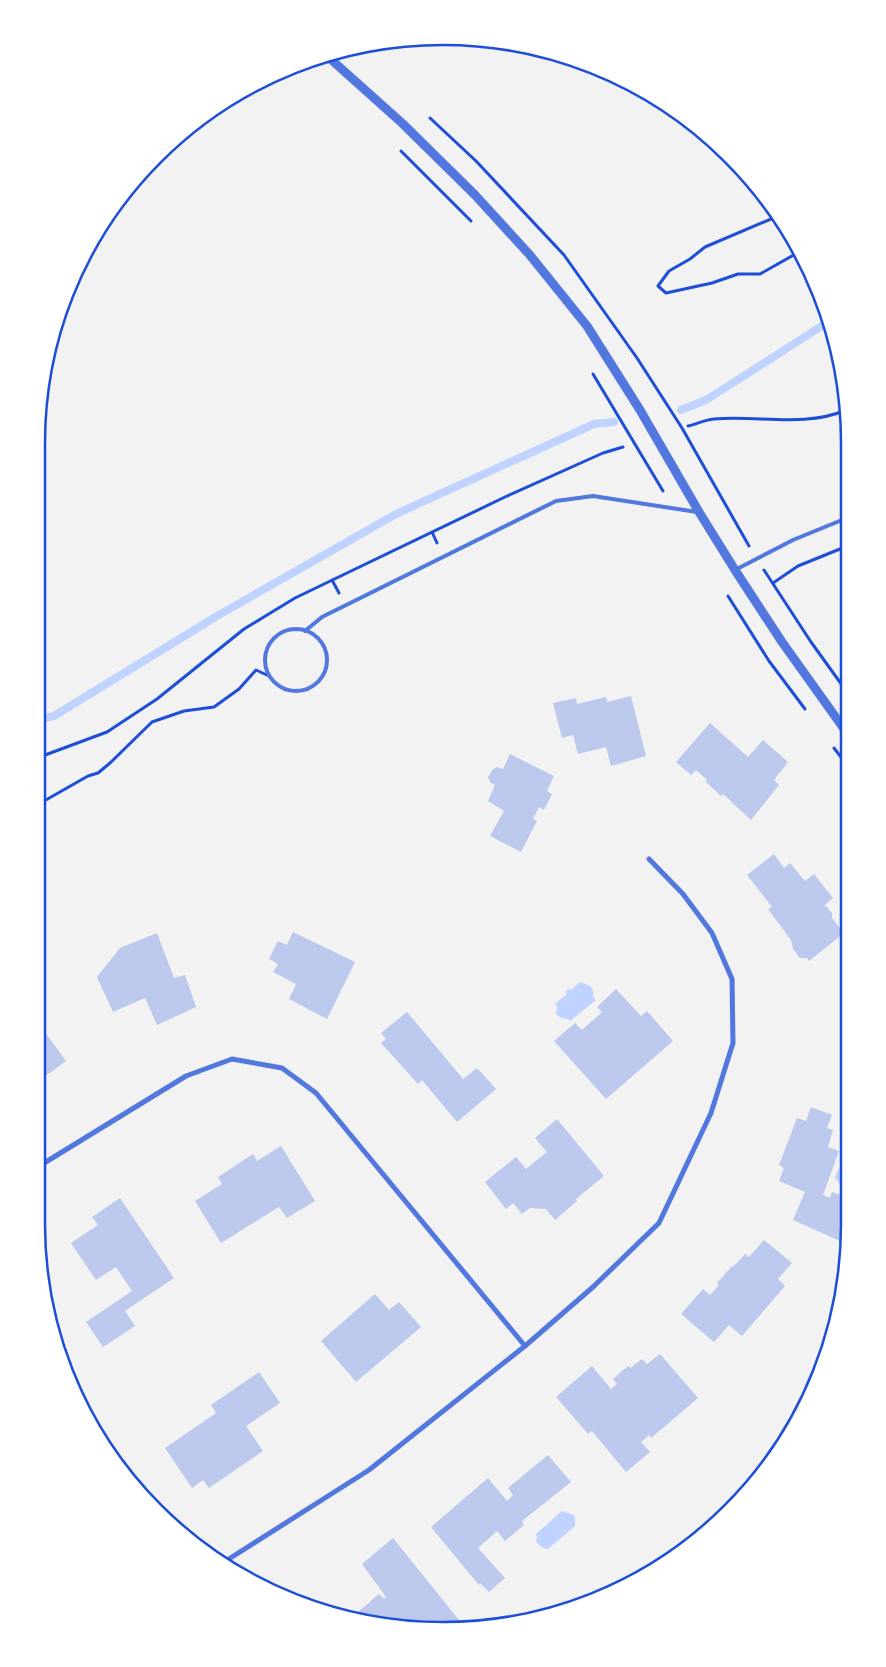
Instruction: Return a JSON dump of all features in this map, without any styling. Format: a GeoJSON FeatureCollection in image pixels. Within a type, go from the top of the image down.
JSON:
{"type":"FeatureCollection","features":[{"type":"Feature","properties":{"kind":"street"},"geometry":{"type":"LineString","coordinates":[[333,61],[402,123],[475,195],[540,268],[587,326],[640,410],[735,570],[782,642],[841,725]]}},
{"type":"Feature","properties":{"kind":"street"},"geometry":{"type":"LineString","coordinates":[[229,1559],[369,1470],[525,1346],[593,1287],[659,1223],[711,1113],[732,1043],[732,979],[712,933],[683,894],[650,858]]}},
{"type":"Feature","properties":{"kind":"street"},"geometry":{"type":"LineString","coordinates":[[45,1162],[186,1076],[232,1059],[282,1068],[316,1092],[525,1346]]}},
{"type":"Feature","properties":{"kind":"lane"},"geometry":{"type":"LineString","coordinates":[[305,630],[322,617],[556,501],[593,496],[699,512]]}},
{"type":"Feature","properties":{"kind":"lane"},"geometry":{"type":"LineString","coordinates":[[735,570],[793,540],[841,520]]}},
{"type":"Feature","properties":{"kind":"lane"},"geometry":{"type":"LineString","coordinates":[[294,629],[305,630],[320,642],[325,650],[327,660],[325,670],[314,686],[305,690],[285,689],[269,676],[265,655],[275,637],[284,632],[294,629]]}},
{"type":"Feature","properties":{"kind":"path"},"geometry":{"type":"LineString","coordinates":[[401,151],[474,224]]}},
{"type":"Feature","properties":{"kind":"path"},"geometry":{"type":"LineString","coordinates":[[772,219],[705,247],[690,259],[669,271],[658,286],[666,292],[712,283],[738,274],[760,274],[794,255]]}},
{"type":"Feature","properties":{"kind":"path"},"geometry":{"type":"LineString","coordinates":[[590,368],[665,495]]}},
{"type":"Feature","properties":{"kind":"path"},"geometry":{"type":"LineString","coordinates":[[688,426],[713,419],[800,420],[840,413]]}},
{"type":"Feature","properties":{"kind":"path"},"geometry":{"type":"LineString","coordinates":[[773,583],[798,566],[841,550]]}},
{"type":"Feature","properties":{"kind":"path"},"geometry":{"type":"LineString","coordinates":[[767,575],[841,684]]}},
{"type":"Feature","properties":{"kind":"path"},"geometry":{"type":"LineString","coordinates":[[45,800],[88,776],[98,773],[152,722],[184,711],[214,707],[239,689],[256,670],[269,676]]}},
{"type":"Feature","properties":{"kind":"water"},"geometry":{"type":"Polygon","coordinates":[[[580,982],[592,988],[593,997],[596,1000],[570,1021],[561,1018],[556,1014],[557,1006],[555,1004],[567,994],[565,992],[569,989],[571,990],[580,982]]]}},
{"type":"Feature","properties":{"kind":"water"},"geometry":{"type":"Polygon","coordinates":[[[841,1166],[841,1185],[835,1178],[841,1166]]]}},
{"type":"Feature","properties":{"kind":"water"},"geometry":{"type":"Polygon","coordinates":[[[562,1511],[574,1515],[575,1526],[548,1549],[543,1548],[536,1542],[536,1534],[562,1511]]]}},
{"type":"Feature","properties":{"kind":"building"},"geometry":{"type":"Polygon","coordinates":[[[631,696],[646,756],[611,766],[606,747],[578,754],[573,735],[562,738],[553,703],[576,698],[577,704],[606,697],[607,702],[631,696]]]}},
{"type":"Feature","properties":{"kind":"building"},"geometry":{"type":"Polygon","coordinates":[[[710,723],[748,757],[763,740],[788,762],[774,780],[779,785],[751,820],[723,794],[721,796],[696,770],[691,775],[676,762],[710,723]]]}},
{"type":"Feature","properties":{"kind":"building"},"geometry":{"type":"Polygon","coordinates":[[[510,754],[554,776],[547,791],[552,794],[544,810],[539,807],[533,819],[537,821],[521,852],[490,836],[504,811],[488,801],[495,785],[491,783],[488,777],[493,769],[497,767],[503,769],[510,754]]]}},
{"type":"Feature","properties":{"kind":"building"},"geometry":{"type":"Polygon","coordinates":[[[774,854],[784,868],[790,863],[805,881],[814,874],[833,898],[824,906],[832,913],[832,918],[841,929],[841,935],[809,961],[807,958],[800,958],[793,949],[791,940],[768,909],[772,907],[747,875],[774,854]]]}},
{"type":"Feature","properties":{"kind":"building"},"geometry":{"type":"Polygon","coordinates":[[[293,932],[355,962],[327,1019],[289,999],[296,984],[273,972],[278,964],[269,959],[278,941],[287,945],[293,932]]]}},
{"type":"Feature","properties":{"kind":"building"},"geometry":{"type":"Polygon","coordinates":[[[157,933],[174,978],[185,975],[196,1007],[157,1025],[145,998],[113,1012],[97,977],[120,948],[157,933]]]}},
{"type":"Feature","properties":{"kind":"building"},"geometry":{"type":"Polygon","coordinates":[[[616,989],[641,1016],[647,1011],[673,1041],[606,1099],[554,1041],[575,1023],[582,1030],[602,1012],[597,1007],[616,989]]]}},
{"type":"Feature","properties":{"kind":"building"},"geometry":{"type":"Polygon","coordinates":[[[407,1012],[463,1079],[477,1068],[496,1089],[457,1122],[422,1080],[418,1084],[381,1043],[386,1039],[381,1033],[407,1012]]]}},
{"type":"Feature","properties":{"kind":"building"},"geometry":{"type":"Polygon","coordinates":[[[45,1032],[66,1061],[45,1076],[45,1032]]]}},
{"type":"Feature","properties":{"kind":"building"},"geometry":{"type":"Polygon","coordinates":[[[811,1107],[832,1115],[827,1128],[833,1130],[828,1147],[839,1151],[823,1195],[830,1198],[832,1192],[841,1195],[840,1241],[793,1220],[805,1192],[779,1181],[784,1168],[779,1165],[797,1118],[806,1121],[811,1107]]]}},
{"type":"Feature","properties":{"kind":"building"},"geometry":{"type":"Polygon","coordinates":[[[557,1119],[604,1176],[576,1199],[577,1201],[555,1220],[546,1209],[530,1208],[522,1214],[513,1203],[506,1209],[485,1182],[516,1157],[526,1169],[547,1152],[535,1138],[557,1119]]]}},
{"type":"Feature","properties":{"kind":"building"},"geometry":{"type":"Polygon","coordinates":[[[281,1146],[315,1201],[287,1218],[279,1207],[221,1243],[195,1201],[222,1184],[218,1177],[253,1154],[257,1161],[281,1146]]]}},
{"type":"Feature","properties":{"kind":"building"},"geometry":{"type":"Polygon","coordinates":[[[120,1198],[174,1278],[125,1311],[135,1326],[103,1347],[86,1322],[132,1291],[116,1267],[96,1280],[71,1243],[98,1225],[92,1217],[120,1198]]]}},
{"type":"Feature","properties":{"kind":"building"},"geometry":{"type":"Polygon","coordinates":[[[764,1240],[792,1263],[778,1279],[785,1286],[742,1336],[729,1325],[714,1342],[681,1314],[703,1289],[710,1295],[719,1285],[717,1283],[732,1266],[745,1254],[749,1257],[764,1240]]]}},
{"type":"Feature","properties":{"kind":"building"},"geometry":{"type":"Polygon","coordinates":[[[375,1294],[389,1310],[399,1302],[421,1327],[356,1382],[321,1341],[375,1294]]]}},
{"type":"Feature","properties":{"kind":"building"},"geometry":{"type":"Polygon","coordinates":[[[660,1354],[698,1398],[651,1438],[649,1435],[641,1442],[650,1452],[626,1472],[592,1431],[588,1434],[556,1397],[592,1366],[611,1389],[617,1384],[613,1379],[628,1366],[630,1368],[642,1359],[647,1364],[660,1354]]]}},
{"type":"Feature","properties":{"kind":"building"},"geometry":{"type":"Polygon","coordinates":[[[259,1372],[280,1403],[246,1426],[263,1451],[209,1488],[203,1480],[192,1488],[165,1448],[216,1413],[211,1405],[259,1372]]]}},
{"type":"Feature","properties":{"kind":"building"},"geometry":{"type":"Polygon","coordinates":[[[548,1455],[571,1482],[522,1521],[524,1525],[505,1541],[497,1531],[478,1548],[505,1578],[489,1592],[480,1583],[479,1585],[431,1527],[488,1478],[507,1501],[513,1495],[508,1488],[548,1455]]]}},
{"type":"Feature","properties":{"kind":"building"},"geometry":{"type":"Polygon","coordinates":[[[393,1538],[460,1621],[391,1619],[358,1612],[379,1594],[384,1599],[386,1597],[362,1564],[393,1538]]]}},
{"type":"Feature","properties":{"kind":"waterway"},"geometry":{"type":"LineString","coordinates":[[681,410],[706,400],[823,325]]}},
{"type":"Feature","properties":{"kind":"waterway"},"geometry":{"type":"LineString","coordinates":[[45,718],[54,716],[217,616],[396,514],[594,424],[614,422]]}}]}
